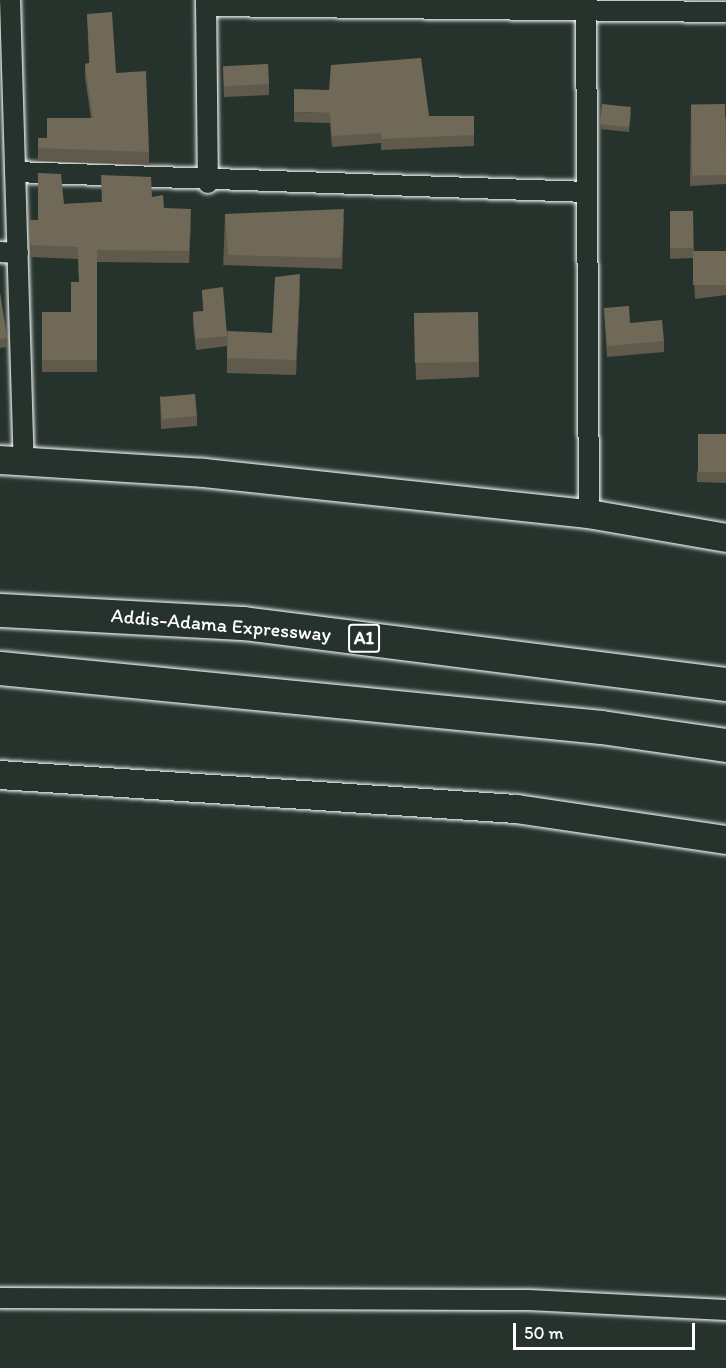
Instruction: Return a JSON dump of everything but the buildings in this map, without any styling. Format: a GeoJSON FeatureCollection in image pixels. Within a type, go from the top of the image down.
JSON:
{"type":"FeatureCollection","features":[{"type":"Feature","properties":{"kind":"highway","name":"Addis-Adama Expressway"},"geometry":{"type":"LineString","coordinates":[[0,610],[243,623],[726,684]]}},
{"type":"Feature","properties":{"kind":"highway"},"geometry":{"type":"LineString","coordinates":[[0,668],[601,727],[726,745]]}},
{"type":"Feature","properties":{"kind":"street"},"geometry":{"type":"LineString","coordinates":[[10,0],[6,88],[15,172],[9,252],[12,461],[204,473],[589,514],[726,538]]}},
{"type":"Feature","properties":{"kind":"street"},"geometry":{"type":"LineString","coordinates":[[208,183],[206,3],[586,4],[726,12]]}},
{"type":"Feature","properties":{"kind":"street"},"geometry":{"type":"LineString","coordinates":[[586,4],[589,514]]}},
{"type":"Feature","properties":{"kind":"street"},"geometry":{"type":"LineString","coordinates":[[15,172],[208,183],[587,192]]}},
{"type":"Feature","properties":{"kind":"street"},"geometry":{"type":"LineString","coordinates":[[0,775],[516,808],[726,840]]}},
{"type":"Feature","properties":{"kind":"street"},"geometry":{"type":"LineString","coordinates":[[0,1298],[529,1300],[726,1310]]}}]}
